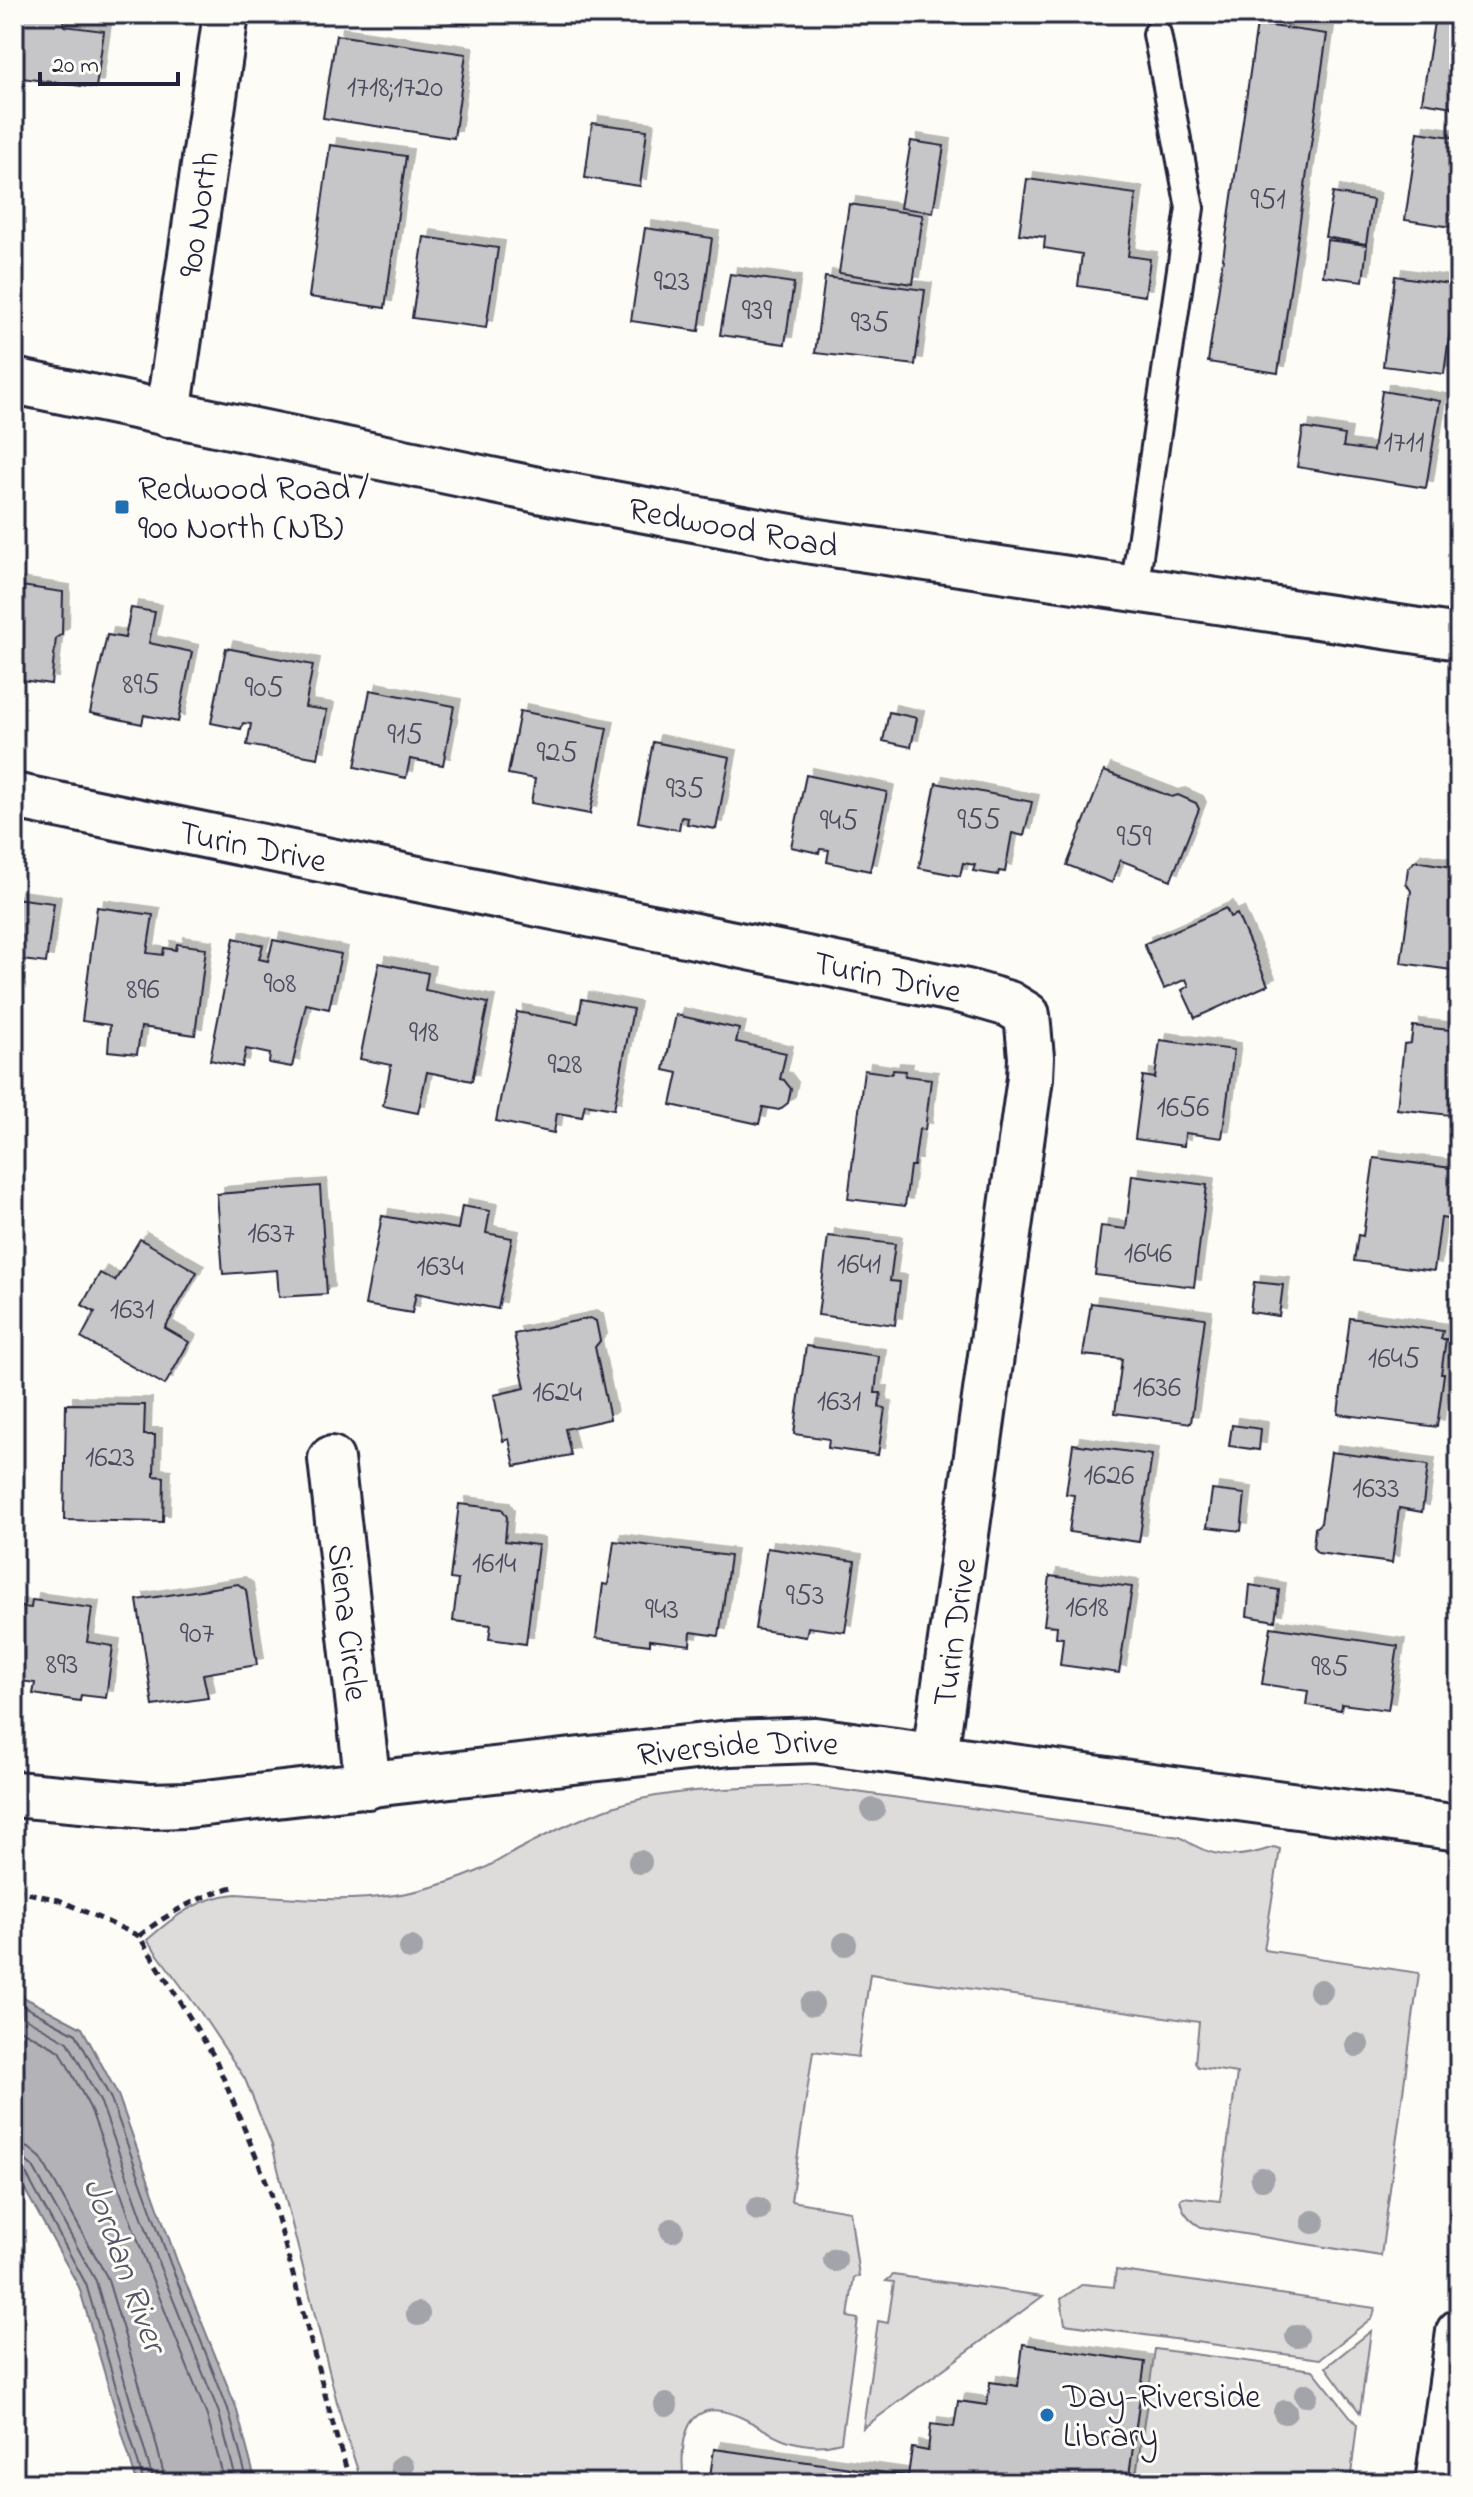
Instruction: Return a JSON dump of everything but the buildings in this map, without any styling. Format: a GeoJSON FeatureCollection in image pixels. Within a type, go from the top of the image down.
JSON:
{"type":"FeatureCollection","features":[{"type":"Feature","properties":{"kind":"street","name":"900 North"},"geometry":{"type":"LineString","coordinates":[[168,414],[226,14]]}},
{"type":"Feature","properties":{"kind":"street","name":"Redwood Road"},"geometry":{"type":"LineString","coordinates":[[14,381],[538,490],[812,541],[1459,637]]}},
{"type":"Feature","properties":{"kind":"street","name":"Turin Drive"},"geometry":{"type":"LineString","coordinates":[[14,796],[967,992],[1009,1004],[1027,1015],[1030,1078],[935,1755]]}},
{"type":"Feature","properties":{"kind":"street","name":"Siena Circle"},"geometry":{"type":"LineString","coordinates":[[331,1459],[368,1786]]}},
{"type":"Feature","properties":{"kind":"street","name":"Riverside Drive"},"geometry":{"type":"LineString","coordinates":[[14,1794],[149,1806],[188,1805],[772,1740],[815,1740],[1459,1828]]}},
{"type":"Feature","properties":{"kind":"street"},"geometry":{"type":"LineString","coordinates":[[1438,2483],[1459,2332]]}},
{"type":"Feature","properties":{"kind":"lane"},"geometry":{"type":"LineString","coordinates":[[1134,590],[1190,208],[1157,34]]}},
{"type":"Feature","properties":{"kind":"path"},"geometry":{"type":"LineString","coordinates":[[139,1936],[173,1910],[210,1893],[237,1886]]}},
{"type":"Feature","properties":{"kind":"path"},"geometry":{"type":"LineString","coordinates":[[14,1890],[59,1900],[139,1936],[215,2058],[271,2193],[351,2483]]}},
{"type":"Feature","properties":{"kind":"shaded area"},"geometry":{"type":"Polygon","coordinates":[[[806,1785],[1180,1837],[1203,1850],[1225,1855],[1248,1854],[1274,1847],[1280,1849],[1264,1950],[1419,1973],[1381,2256],[1201,2227],[1187,2215],[1180,2199],[1183,2197],[1220,2201],[1237,2073],[1198,2067],[1195,2063],[1199,2022],[870,1974],[858,2057],[813,2051],[791,2201],[850,2211],[859,2276],[854,2277],[848,2317],[858,2319],[841,2442],[807,2445],[793,2442],[730,2413],[714,2410],[702,2413],[687,2430],[683,2456],[684,2483],[362,2483],[342,2422],[272,2145],[245,2079],[147,1940],[188,1909],[223,1896],[357,1899],[415,1891],[476,1872],[570,1824],[625,1803],[692,1791],[806,1785]]]}},
{"type":"Feature","properties":{"kind":"shaded area"},"geometry":{"type":"Polygon","coordinates":[[[1116,2270],[1375,2308],[1373,2317],[1320,2359],[1065,2324],[1061,2299],[1083,2284],[1114,2287],[1116,2270]]]}},
{"type":"Feature","properties":{"kind":"shaded area"},"geometry":{"type":"Polygon","coordinates":[[[893,2275],[1043,2296],[863,2428],[878,2321],[888,2323],[894,2282],[886,2281],[893,2275]]]}},
{"type":"Feature","properties":{"kind":"shaded area"},"geometry":{"type":"Polygon","coordinates":[[[1371,2331],[1360,2413],[1326,2367],[1371,2331]]]}},
{"type":"Feature","properties":{"kind":"shaded area"},"geometry":{"type":"Polygon","coordinates":[[[1155,2349],[1313,2370],[1357,2425],[1350,2483],[1135,2483],[1155,2349]]]}},
{"type":"Feature","properties":{"kind":"water","name":"Jordan River"},"geometry":{"type":"Polygon","coordinates":[[[14,1992],[82,2028],[118,2095],[177,2261],[236,2407],[256,2483],[137,2483],[79,2287],[14,2170],[14,1992]]]}},
{"type":"Feature","properties":{"kind":"place","name":"Redwood Road / 900 North (NB)"},"geometry":{"type":"Point","coordinates":[122,507]}},
{"type":"Feature","properties":{"kind":"place","name":"Day-Riverside Library"},"geometry":{"type":"Point","coordinates":[1047,2415]}}]}
